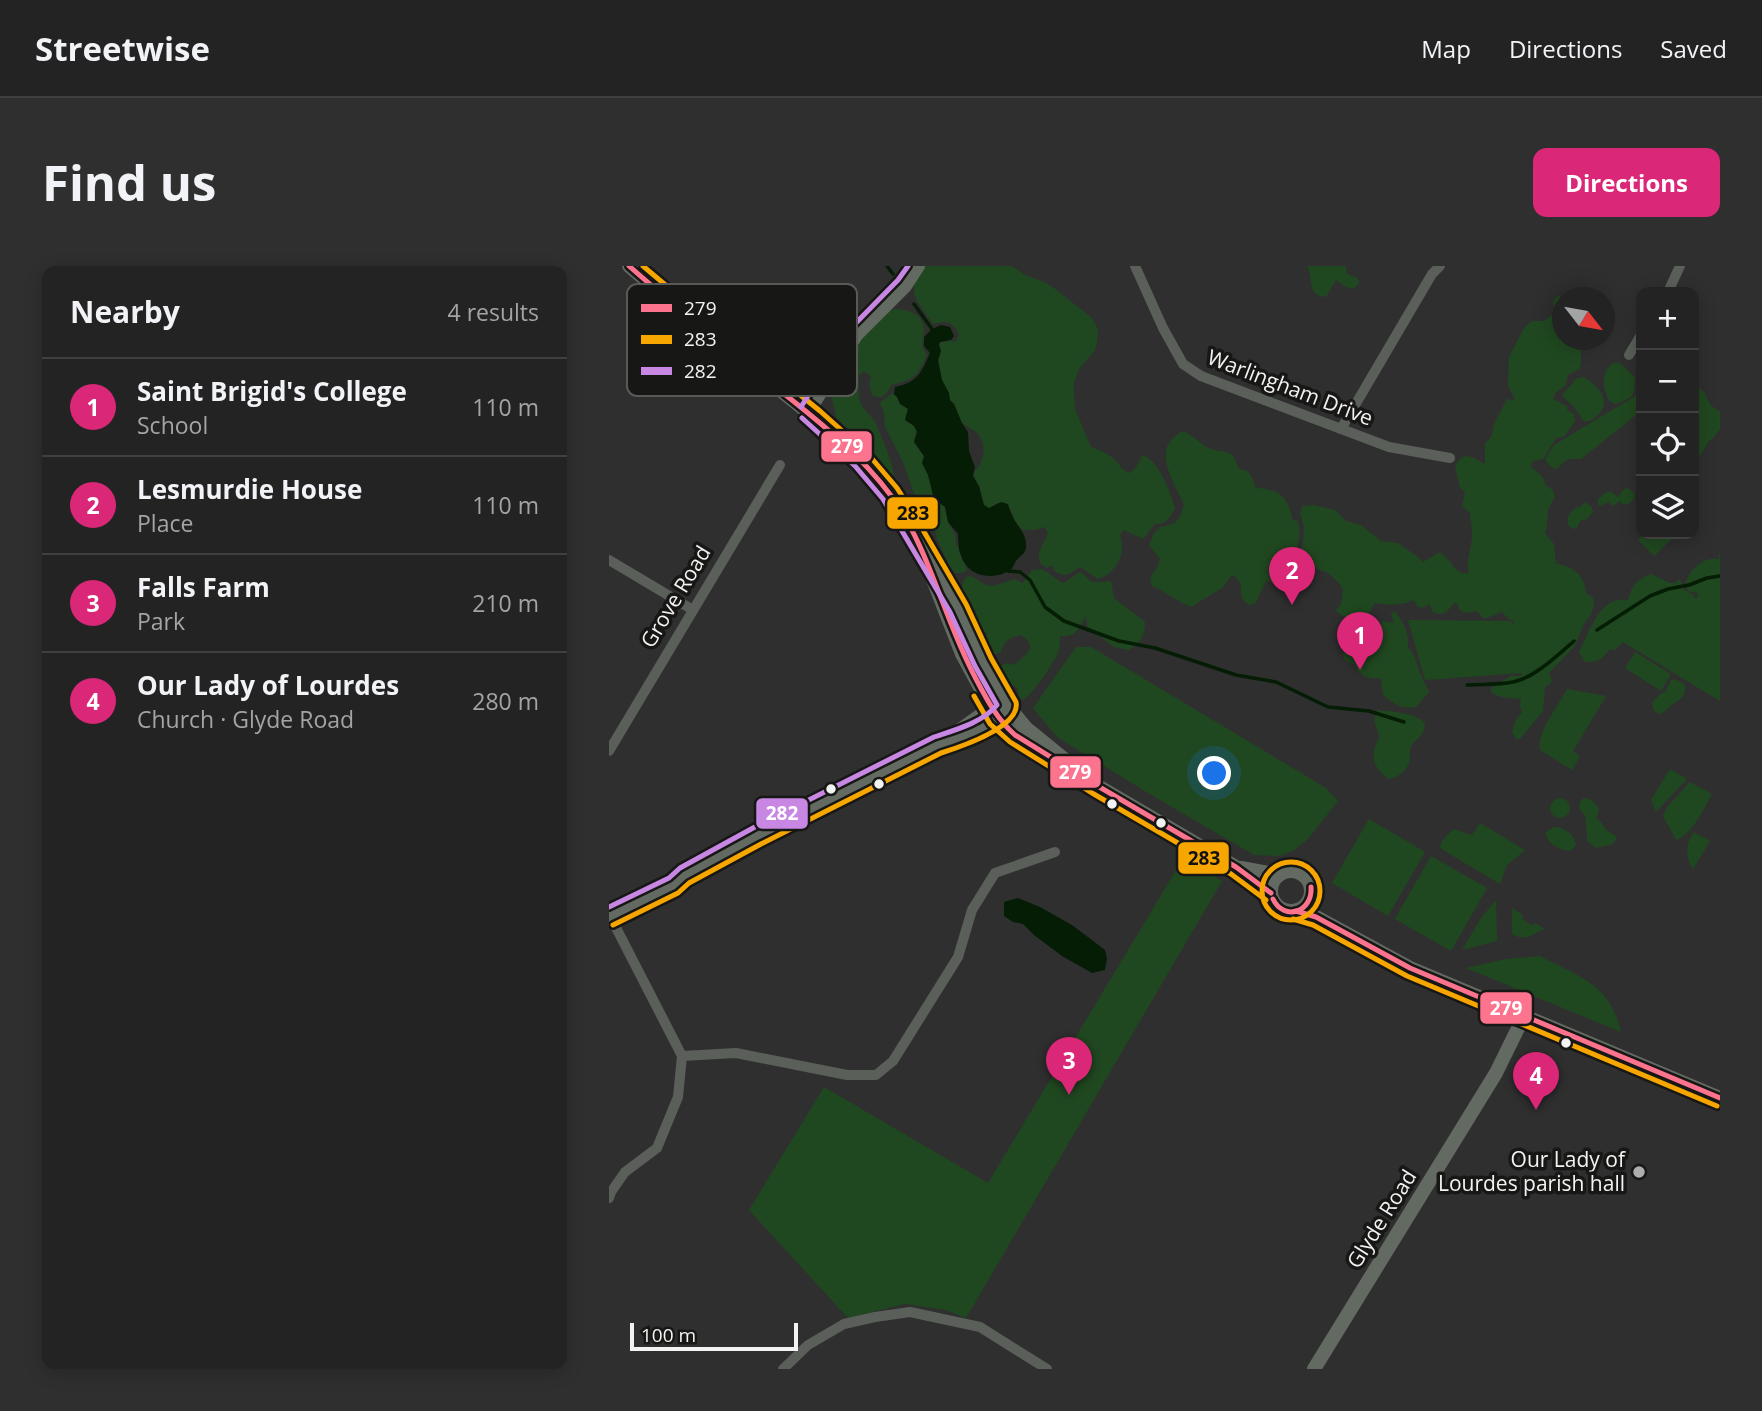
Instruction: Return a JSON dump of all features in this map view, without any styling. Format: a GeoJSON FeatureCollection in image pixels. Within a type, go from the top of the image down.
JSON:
{"type":"FeatureCollection","features":[{"type":"Feature","properties":{"kind":"main road"},"geometry":{"type":"LineString","coordinates":[[629,266],[650,284]]}},
{"type":"Feature","properties":{"kind":"main road"},"geometry":{"type":"LineString","coordinates":[[857,334],[905,286],[918,266]]}},
{"type":"Feature","properties":{"kind":"main road"},"geometry":{"type":"LineString","coordinates":[[788,396],[861,460],[890,494],[958,608],[983,662],[1008,706],[1026,728],[1096,785]]}},
{"type":"Feature","properties":{"kind":"main road"},"geometry":{"type":"LineString","coordinates":[[808,412],[818,396]]}},
{"type":"Feature","properties":{"kind":"main road"},"geometry":{"type":"LineString","coordinates":[[919,543],[958,644],[994,714],[1015,735],[1236,867],[1271,893]]}},
{"type":"Feature","properties":{"kind":"main road"},"geometry":{"type":"LineString","coordinates":[[609,916],[674,885],[684,876],[757,836],[938,745],[963,737],[1008,706]]}},
{"type":"Feature","properties":{"kind":"main road"},"geometry":{"type":"LineString","coordinates":[[1236,867],[1279,875],[1289,871],[1305,875],[1311,884],[1312,895],[1344,932]]}},
{"type":"Feature","properties":{"kind":"main road"},"geometry":{"type":"LineString","coordinates":[[1279,875],[1271,893],[1279,908],[1296,911],[1306,905],[1312,895]]}},
{"type":"Feature","properties":{"kind":"main road"},"geometry":{"type":"LineString","coordinates":[[609,908],[668,878],[684,876]]}},
{"type":"Feature","properties":{"kind":"main road"},"geometry":{"type":"LineString","coordinates":[[1296,911],[1316,917],[1410,968],[1720,1098]]}},
{"type":"Feature","properties":{"kind":"main road","name":"Glyde Road"},"geometry":{"type":"LineString","coordinates":[[1314,1369],[1496,1073],[1524,1016]]}},
{"type":"Feature","properties":{"kind":"street","name":"Warlingham Drive"},"geometry":{"type":"LineString","coordinates":[[1135,266],[1163,328],[1183,364],[1203,377],[1389,447],[1450,458]]}},
{"type":"Feature","properties":{"kind":"street"},"geometry":{"type":"LineString","coordinates":[[1341,429],[1432,274],[1440,266]]}},
{"type":"Feature","properties":{"kind":"street"},"geometry":{"type":"LineString","coordinates":[[1670,287],[1680,266]]}},
{"type":"Feature","properties":{"kind":"street"},"geometry":{"type":"LineString","coordinates":[[1629,355],[1636,343]]}},
{"type":"Feature","properties":{"kind":"street","name":"Grove Road"},"geometry":{"type":"LineString","coordinates":[[609,751],[780,465]]}},
{"type":"Feature","properties":{"kind":"street"},"geometry":{"type":"LineString","coordinates":[[609,560],[694,610]]}},
{"type":"Feature","properties":{"kind":"street"},"geometry":{"type":"LineString","coordinates":[[682,1056],[736,1053],[847,1075],[876,1075],[893,1061],[958,957],[972,910],[995,873],[1055,852]]}},
{"type":"Feature","properties":{"kind":"street"},"geometry":{"type":"LineString","coordinates":[[609,916],[682,1056],[678,1097],[657,1148],[625,1172],[609,1198]]}},
{"type":"Feature","properties":{"kind":"street"},"geometry":{"type":"LineString","coordinates":[[783,1369],[808,1345],[844,1324],[911,1312],[980,1327],[1047,1369]]}},
{"type":"Feature","properties":{"kind":"green space"},"geometry":{"type":"Polygon","coordinates":[[[919,266],[1012,266],[1054,288],[1092,318],[1098,329],[1095,350],[1079,369],[1074,383],[1075,409],[1091,447],[1114,459],[1130,473],[1142,455],[1148,458],[1159,470],[1175,509],[1167,520],[1155,524],[1143,539],[1124,530],[1120,535],[1122,548],[1118,562],[1104,576],[1098,579],[1080,567],[1065,575],[1054,571],[1053,565],[1047,568],[1039,561],[1041,547],[1048,533],[1045,527],[1023,530],[1010,509],[998,503],[989,508],[984,505],[973,473],[982,459],[983,443],[977,433],[961,420],[949,399],[939,369],[940,342],[956,341],[959,334],[949,323],[933,324],[918,303],[914,285],[919,266]]]}},
{"type":"Feature","properties":{"kind":"green space"},"geometry":{"type":"Polygon","coordinates":[[[1307,266],[1346,266],[1348,275],[1358,278],[1359,284],[1353,289],[1336,280],[1326,297],[1319,296],[1313,290],[1307,266]]]}},
{"type":"Feature","properties":{"kind":"green space"},"geometry":{"type":"Polygon","coordinates":[[[905,310],[922,320],[922,347],[927,355],[914,376],[891,385],[884,396],[872,395],[869,383],[871,377],[864,371],[859,375],[861,404],[875,422],[894,476],[874,455],[868,443],[854,437],[836,417],[832,396],[857,396],[857,342],[869,324],[876,325],[879,318],[888,311],[905,310]]]}},
{"type":"Feature","properties":{"kind":"green space"},"geometry":{"type":"Polygon","coordinates":[[[1552,315],[1552,350],[1581,350],[1581,363],[1580,368],[1568,375],[1565,386],[1556,392],[1553,399],[1567,406],[1567,410],[1574,414],[1575,421],[1564,437],[1556,438],[1543,459],[1533,461],[1531,466],[1542,476],[1545,485],[1553,490],[1555,496],[1548,510],[1545,533],[1554,544],[1556,563],[1568,567],[1580,576],[1586,593],[1593,598],[1594,604],[1574,647],[1549,673],[1552,680],[1545,687],[1543,711],[1520,739],[1516,739],[1512,732],[1515,721],[1522,712],[1521,699],[1498,696],[1491,692],[1491,688],[1510,676],[1521,676],[1522,673],[1425,680],[1408,620],[1511,621],[1514,625],[1514,621],[1502,612],[1487,618],[1483,618],[1477,611],[1464,613],[1456,602],[1440,614],[1432,611],[1430,604],[1423,608],[1418,607],[1413,600],[1394,604],[1375,603],[1366,617],[1342,616],[1336,610],[1341,604],[1343,589],[1328,573],[1302,563],[1304,526],[1300,515],[1302,506],[1314,505],[1335,510],[1346,521],[1361,525],[1381,541],[1398,543],[1423,562],[1440,552],[1457,570],[1469,573],[1472,534],[1470,513],[1462,506],[1465,492],[1460,488],[1455,466],[1465,456],[1485,464],[1485,443],[1491,437],[1494,424],[1507,399],[1515,400],[1508,385],[1509,357],[1524,328],[1532,321],[1544,321],[1552,315]]]}},
{"type":"Feature","properties":{"kind":"green space"},"geometry":{"type":"Polygon","coordinates":[[[1613,363],[1620,363],[1635,377],[1631,397],[1615,404],[1609,401],[1604,381],[1606,371],[1613,363]]]}},
{"type":"Feature","properties":{"kind":"green space"},"geometry":{"type":"Polygon","coordinates":[[[1585,377],[1601,392],[1604,404],[1597,416],[1585,422],[1562,395],[1577,378],[1585,377]]]}},
{"type":"Feature","properties":{"kind":"green space"},"geometry":{"type":"Polygon","coordinates":[[[1699,389],[1720,412],[1720,429],[1699,455],[1699,389]]]}},
{"type":"Feature","properties":{"kind":"green space"},"geometry":{"type":"Polygon","coordinates":[[[892,393],[900,404],[908,409],[905,419],[914,424],[917,432],[914,439],[924,456],[922,463],[934,499],[945,507],[948,522],[967,570],[962,573],[956,573],[950,568],[936,532],[913,491],[904,464],[885,427],[880,403],[892,393]]]}},
{"type":"Feature","properties":{"kind":"green space"},"geometry":{"type":"Polygon","coordinates":[[[1636,396],[1636,415],[1581,459],[1568,459],[1556,469],[1550,466],[1545,459],[1554,445],[1636,396]]]}},
{"type":"Feature","properties":{"kind":"green space"},"geometry":{"type":"Polygon","coordinates":[[[1182,431],[1207,447],[1233,455],[1239,469],[1249,473],[1256,488],[1277,492],[1288,505],[1292,520],[1298,521],[1300,532],[1296,571],[1285,581],[1266,581],[1256,602],[1250,605],[1242,598],[1240,582],[1232,575],[1222,588],[1191,607],[1152,586],[1150,578],[1160,559],[1149,545],[1160,527],[1176,521],[1184,505],[1170,474],[1166,457],[1169,443],[1182,431]]]}},
{"type":"Feature","properties":{"kind":"green space"},"geometry":{"type":"Polygon","coordinates":[[[1626,488],[1634,494],[1629,504],[1620,501],[1613,506],[1608,502],[1598,505],[1598,499],[1604,494],[1610,491],[1618,497],[1626,488]]]}},
{"type":"Feature","properties":{"kind":"green space"},"geometry":{"type":"Polygon","coordinates":[[[1584,502],[1591,506],[1593,512],[1573,529],[1568,523],[1568,517],[1584,502]]]}},
{"type":"Feature","properties":{"kind":"green space"},"geometry":{"type":"Polygon","coordinates":[[[1639,539],[1672,539],[1654,556],[1639,539]]]}},
{"type":"Feature","properties":{"kind":"green space"},"geometry":{"type":"Polygon","coordinates":[[[1720,552],[1720,701],[1623,642],[1600,659],[1585,662],[1579,652],[1597,617],[1610,603],[1628,600],[1636,583],[1651,574],[1670,583],[1680,579],[1684,590],[1697,598],[1698,593],[1688,591],[1685,585],[1687,579],[1702,562],[1718,559],[1720,552]]]}},
{"type":"Feature","properties":{"kind":"green space"},"geometry":{"type":"Polygon","coordinates":[[[1041,569],[1064,583],[1079,572],[1093,582],[1111,581],[1114,598],[1145,622],[1145,627],[1137,644],[1129,650],[1114,647],[1087,626],[1086,616],[1074,634],[1060,636],[1056,658],[1037,686],[1023,700],[1019,697],[1017,687],[1009,685],[996,671],[1007,663],[1014,665],[1029,651],[1030,644],[1021,635],[1017,636],[1006,642],[1001,652],[993,655],[985,645],[987,633],[976,624],[976,611],[966,600],[962,586],[966,577],[971,576],[993,586],[1015,579],[1023,583],[1032,570],[1041,569]]]}},
{"type":"Feature","properties":{"kind":"green space"},"geometry":{"type":"Polygon","coordinates":[[[1394,611],[1405,628],[1408,648],[1415,657],[1429,692],[1416,707],[1402,707],[1391,701],[1383,695],[1381,679],[1365,677],[1355,665],[1345,660],[1343,654],[1345,649],[1358,646],[1378,650],[1383,638],[1378,630],[1379,626],[1383,621],[1394,623],[1391,614],[1394,611]]]}},
{"type":"Feature","properties":{"kind":"green space"},"geometry":{"type":"Polygon","coordinates":[[[1076,647],[1091,647],[1326,788],[1338,801],[1308,839],[1294,850],[1280,856],[1254,855],[1143,790],[1057,737],[1033,708],[1076,647]]]}},
{"type":"Feature","properties":{"kind":"green space"},"geometry":{"type":"Polygon","coordinates":[[[1635,652],[1671,674],[1661,691],[1625,668],[1635,652]]]}},
{"type":"Feature","properties":{"kind":"green space"},"geometry":{"type":"Polygon","coordinates":[[[1674,679],[1685,684],[1684,694],[1658,714],[1652,703],[1665,692],[1674,679]]]}},
{"type":"Feature","properties":{"kind":"green space"},"geometry":{"type":"Polygon","coordinates":[[[1567,689],[1606,696],[1573,751],[1580,756],[1572,770],[1540,750],[1541,736],[1567,689]]]}},
{"type":"Feature","properties":{"kind":"green space"},"geometry":{"type":"Polygon","coordinates":[[[1378,710],[1409,715],[1425,723],[1421,735],[1410,748],[1407,767],[1399,775],[1389,779],[1374,761],[1374,750],[1379,738],[1375,721],[1378,710]]]}},
{"type":"Feature","properties":{"kind":"green space"},"geometry":{"type":"Polygon","coordinates":[[[1670,769],[1687,779],[1656,812],[1651,800],[1670,769]]]}},
{"type":"Feature","properties":{"kind":"green space"},"geometry":{"type":"Polygon","coordinates":[[[1690,782],[1712,794],[1692,827],[1676,840],[1663,816],[1667,807],[1690,782]]]}},
{"type":"Feature","properties":{"kind":"green space"},"geometry":{"type":"Polygon","coordinates":[[[1560,798],[1567,801],[1570,808],[1567,815],[1560,818],[1553,815],[1550,808],[1553,801],[1560,798]]]}},
{"type":"Feature","properties":{"kind":"green space"},"geometry":{"type":"Polygon","coordinates":[[[1584,798],[1592,800],[1599,811],[1596,818],[1606,830],[1616,836],[1611,845],[1596,848],[1587,841],[1585,816],[1579,808],[1584,798]]]}},
{"type":"Feature","properties":{"kind":"green space"},"geometry":{"type":"Polygon","coordinates":[[[1369,819],[1425,852],[1388,916],[1332,883],[1369,819]]]}},
{"type":"Feature","properties":{"kind":"green space"},"geometry":{"type":"Polygon","coordinates":[[[1480,823],[1525,850],[1507,865],[1500,884],[1440,847],[1453,829],[1472,835],[1480,823]]]}},
{"type":"Feature","properties":{"kind":"green space"},"geometry":{"type":"Polygon","coordinates":[[[1553,827],[1571,834],[1576,845],[1571,851],[1559,848],[1549,841],[1545,833],[1553,827]]]}},
{"type":"Feature","properties":{"kind":"green space"},"geometry":{"type":"Polygon","coordinates":[[[1694,832],[1710,841],[1693,869],[1687,850],[1694,832]]]}},
{"type":"Feature","properties":{"kind":"green space"},"geometry":{"type":"Polygon","coordinates":[[[1431,856],[1487,888],[1451,951],[1395,919],[1431,856]]]}},
{"type":"Feature","properties":{"kind":"green space"},"geometry":{"type":"Polygon","coordinates":[[[1184,857],[1222,881],[966,1318],[946,1310],[905,1304],[848,1318],[749,1210],[824,1087],[988,1183],[1184,857]]]}},
{"type":"Feature","properties":{"kind":"green space"},"geometry":{"type":"Polygon","coordinates":[[[1496,900],[1497,941],[1462,950],[1481,918],[1496,900]]]}},
{"type":"Feature","properties":{"kind":"green space"},"geometry":{"type":"Polygon","coordinates":[[[1512,908],[1533,926],[1535,923],[1545,929],[1525,937],[1512,934],[1512,908]]]}},
{"type":"Feature","properties":{"kind":"green space"},"geometry":{"type":"Polygon","coordinates":[[[1540,956],[1580,976],[1601,992],[1616,1016],[1621,1032],[1466,968],[1506,959],[1540,956]]]}},
{"type":"Feature","properties":{"kind":"shaded area"},"geometry":{"type":"Polygon","coordinates":[[[941,325],[950,327],[954,336],[939,345],[941,351],[938,360],[942,380],[968,432],[969,451],[975,467],[973,476],[984,505],[989,508],[1001,502],[1008,504],[1026,541],[1025,552],[1012,568],[999,575],[975,573],[964,561],[959,550],[958,534],[948,522],[945,507],[934,499],[922,463],[924,456],[914,442],[917,432],[914,426],[905,420],[908,409],[900,404],[894,394],[895,387],[914,379],[921,371],[930,353],[924,346],[924,337],[941,325]]]}},
{"type":"Feature","properties":{"kind":"shaded area"},"geometry":{"type":"Polygon","coordinates":[[[1018,898],[1072,925],[1105,950],[1105,970],[1092,973],[1062,956],[1023,924],[1004,916],[1004,902],[1018,898]]]}},
{"type":"Feature","properties":{"kind":"waterway"},"geometry":{"type":"LineString","coordinates":[[887,266],[893,274]]}},
{"type":"Feature","properties":{"kind":"waterway"},"geometry":{"type":"LineString","coordinates":[[914,304],[932,329]]}},
{"type":"Feature","properties":{"kind":"waterway"},"geometry":{"type":"LineString","coordinates":[[1008,571],[1020,572],[1030,580],[1045,607],[1064,621],[1119,641],[1155,648],[1236,675],[1276,682],[1328,707],[1369,711],[1404,722]]}},
{"type":"Feature","properties":{"kind":"waterway"},"geometry":{"type":"LineString","coordinates":[[1597,630],[1650,596],[1720,576]]}},
{"type":"Feature","properties":{"kind":"waterway"},"geometry":{"type":"LineString","coordinates":[[1467,685],[1502,684],[1521,680],[1545,665],[1574,641]]}},
{"type":"Feature","properties":{"kind":"transit line","name":"279"},"geometry":{"type":"LineString","coordinates":[[629,266],[650,284]]}},
{"type":"Feature","properties":{"kind":"transit line","name":"283"},"geometry":{"type":"LineString","coordinates":[[643,266],[664,284]]}},
{"type":"Feature","properties":{"kind":"transit line","name":"282"},"geometry":{"type":"LineString","coordinates":[[857,322],[908,266]]}},
{"type":"Feature","properties":{"kind":"transit line","name":"279"},"geometry":{"type":"LineString","coordinates":[[787,396],[849,449],[892,497],[917,540],[965,656],[988,702],[1009,729],[1096,785],[1236,867],[1271,893]]}},
{"type":"Feature","properties":{"kind":"transit line","name":"283"},"geometry":{"type":"LineString","coordinates":[[613,925],[678,893],[689,883],[761,844],[941,753],[988,735],[1009,720],[1015,711],[1016,702],[991,658],[966,604],[897,488],[868,454],[801,396]]}},
{"type":"Feature","properties":{"kind":"transit line","name":"282"},"geometry":{"type":"LineString","coordinates":[[801,407],[808,396]]}},
{"type":"Feature","properties":{"kind":"transit line","name":"282"},"geometry":{"type":"LineString","coordinates":[[609,907],[669,878],[680,868],[753,828],[934,737],[976,721],[997,705],[950,612],[883,499],[855,466],[802,418]]}},
{"type":"Feature","properties":{"kind":"transit line","name":"283"},"geometry":{"type":"LineString","coordinates":[[974,696],[990,724],[1010,742],[1231,874],[1266,900]]}},
{"type":"Feature","properties":{"kind":"transit line","name":"283"},"geometry":{"type":"LineString","coordinates":[[1285,862],[1297,862],[1312,870],[1320,885],[1320,891],[1320,897],[1312,912],[1297,920],[1285,920],[1270,912],[1262,897],[1262,885],[1270,870],[1285,862]]}},
{"type":"Feature","properties":{"kind":"transit line","name":"279"},"geometry":{"type":"LineString","coordinates":[[1273,899],[1284,910],[1297,911],[1307,903],[1311,887]]}},
{"type":"Feature","properties":{"kind":"transit line","name":"279"},"geometry":{"type":"LineString","coordinates":[[1296,911],[1316,917],[1410,968],[1720,1098]]}},
{"type":"Feature","properties":{"kind":"transit line","name":"283"},"geometry":{"type":"LineString","coordinates":[[1293,919],[1313,925],[1407,976],[1717,1106]]}},
{"type":"Feature","properties":{"kind":"place","name":"Lesmurdie House"},"geometry":{"type":"Point","coordinates":[1292,605]}},
{"type":"Feature","properties":{"kind":"place","name":"Saint Brigid's College"},"geometry":{"type":"Point","coordinates":[1360,670]}},
{"type":"Feature","properties":{"kind":"place","name":"Falls Farm"},"geometry":{"type":"Point","coordinates":[1069,1095]}},
{"type":"Feature","properties":{"kind":"place","name":"Our Lady of Lourdes"},"geometry":{"type":"Point","coordinates":[1536,1110]}},
{"type":"Feature","properties":{"kind":"place","name":"Our Lady of Lourdes parish hall"},"geometry":{"type":"Point","coordinates":[1639,1172]}}]}
